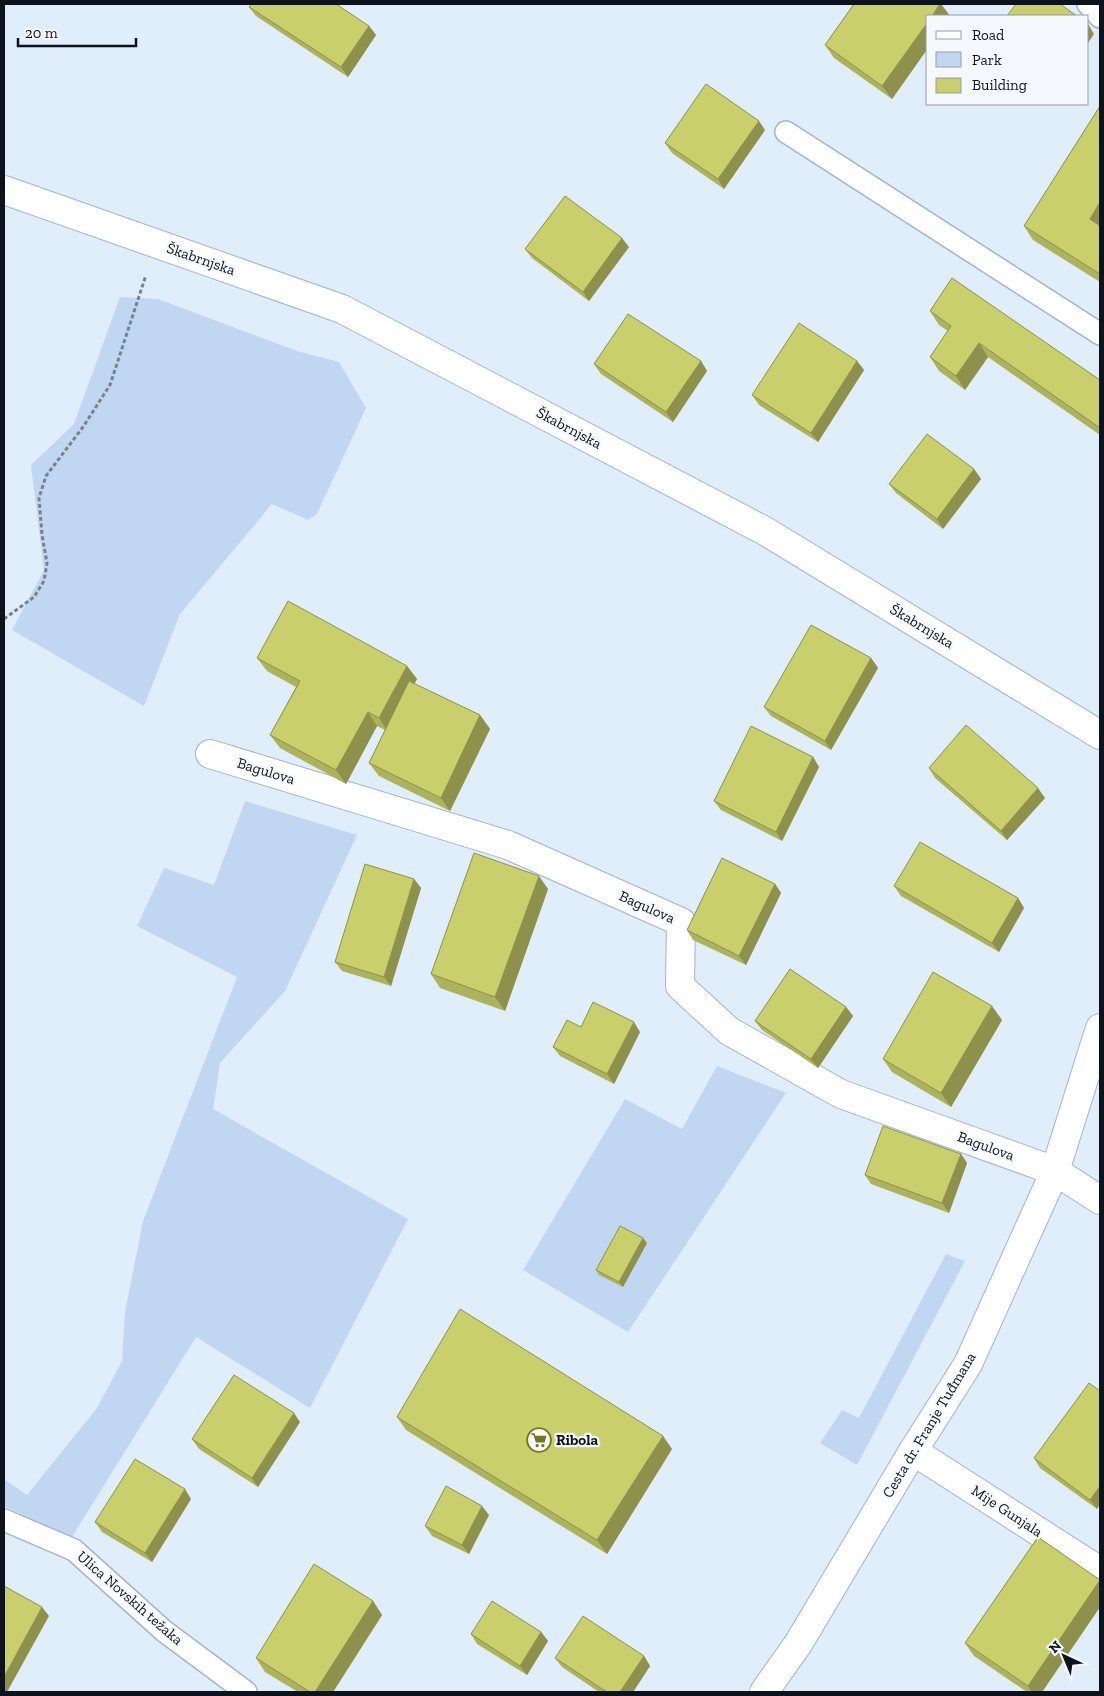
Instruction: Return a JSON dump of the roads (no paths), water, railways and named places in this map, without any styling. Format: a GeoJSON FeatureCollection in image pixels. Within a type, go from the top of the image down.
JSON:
{"type":"FeatureCollection","features":[{"type":"Feature","properties":{"kind":"main road","name":"Škabrnjska"},"geometry":{"type":"LineString","coordinates":[[4,190],[342,309],[765,531],[1100,734]]}},
{"type":"Feature","properties":{"kind":"main road","name":"Bagulova"},"geometry":{"type":"LineString","coordinates":[[210,754],[508,845],[681,922],[680,986],[730,1031],[841,1094],[1055,1171]]}},
{"type":"Feature","properties":{"kind":"main road","name":"Cesta dr. Franje Tuđmana"},"geometry":{"type":"LineString","coordinates":[[764,1692],[798,1644],[913,1451],[968,1364],[1055,1171],[1100,1028]]}},
{"type":"Feature","properties":{"kind":"main road"},"geometry":{"type":"LineString","coordinates":[[1055,1171],[1100,1200]]}},
{"type":"Feature","properties":{"kind":"main road","name":"Mije Gunjala"},"geometry":{"type":"LineString","coordinates":[[913,1451],[1100,1571]]}},
{"type":"Feature","properties":{"kind":"lane"},"geometry":{"type":"LineString","coordinates":[[1088,4],[1100,17]]}},
{"type":"Feature","properties":{"kind":"lane"},"geometry":{"type":"LineString","coordinates":[[786,132],[1100,334]]}},
{"type":"Feature","properties":{"kind":"lane","name":"Ulica Novskih težaka"},"geometry":{"type":"LineString","coordinates":[[4,1520],[74,1550],[164,1631],[246,1692]]}},
{"type":"Feature","properties":{"kind":"place","name":"Ribola"},"geometry":{"type":"Point","coordinates":[539,1440]}}]}
